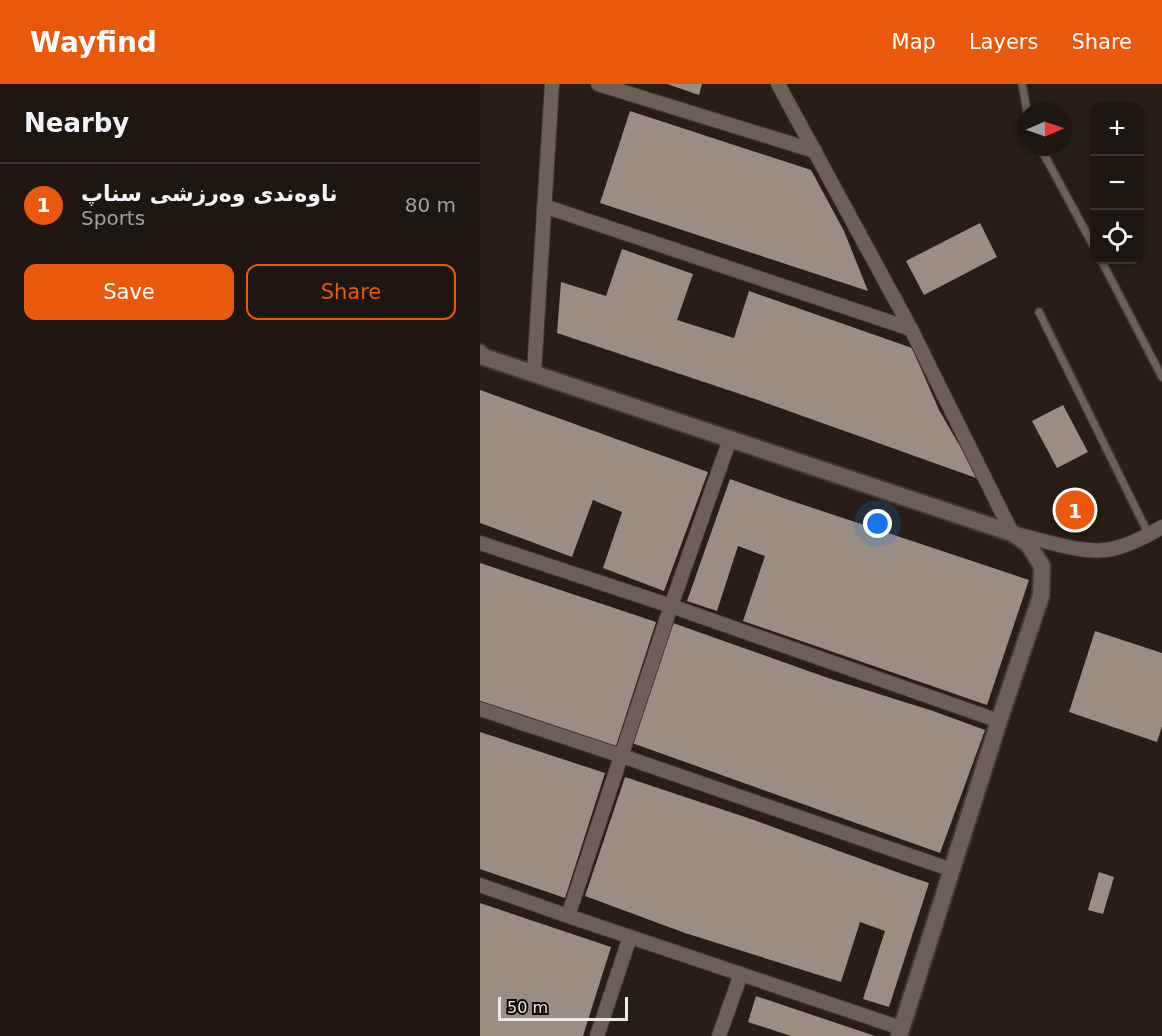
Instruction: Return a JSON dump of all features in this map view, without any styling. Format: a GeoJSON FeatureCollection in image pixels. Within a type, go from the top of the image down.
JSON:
{"type":"FeatureCollection","features":[{"type":"Feature","properties":{"kind":"street"},"geometry":{"type":"LineString","coordinates":[[534,373],[552,84]]}},
{"type":"Feature","properties":{"kind":"street"},"geometry":{"type":"LineString","coordinates":[[598,84],[815,151]]}},
{"type":"Feature","properties":{"kind":"street"},"geometry":{"type":"LineString","coordinates":[[480,885],[741,974],[900,1032],[1041,596],[1041,566],[1028,544],[1012,533],[911,329],[778,84]]}},
{"type":"Feature","properties":{"kind":"street"},"geometry":{"type":"LineString","coordinates":[[544,206],[911,329]]}},
{"type":"Feature","properties":{"kind":"street"},"geometry":{"type":"LineString","coordinates":[[481,355],[1012,533],[1081,549],[1106,550],[1149,535],[1162,527]]}},
{"type":"Feature","properties":{"kind":"street"},"geometry":{"type":"LineString","coordinates":[[568,916],[671,606],[730,439]]}},
{"type":"Feature","properties":{"kind":"street"},"geometry":{"type":"LineString","coordinates":[[480,543],[671,606],[999,721]]}},
{"type":"Feature","properties":{"kind":"street"},"geometry":{"type":"LineString","coordinates":[[480,709],[952,870]]}},
{"type":"Feature","properties":{"kind":"street"},"geometry":{"type":"LineString","coordinates":[[597,1036],[630,937]]}},
{"type":"Feature","properties":{"kind":"street"},"geometry":{"type":"LineString","coordinates":[[719,1036],[741,974]]}},
{"type":"Feature","properties":{"kind":"lane"},"geometry":{"type":"LineString","coordinates":[[1022,84],[1025,102]]}},
{"type":"Feature","properties":{"kind":"lane"},"geometry":{"type":"LineString","coordinates":[[1045,156],[1090,239]]}},
{"type":"Feature","properties":{"kind":"lane"},"geometry":{"type":"LineString","coordinates":[[1103,264],[1162,377]]}},
{"type":"Feature","properties":{"kind":"lane"},"geometry":{"type":"LineString","coordinates":[[1039,312],[1149,535]]}},
{"type":"Feature","properties":{"kind":"building"},"geometry":{"type":"Polygon","coordinates":[[[667,84],[702,84],[699,95],[667,84]]]}},
{"type":"Feature","properties":{"kind":"building"},"geometry":{"type":"Polygon","coordinates":[[[630,111],[811,170],[844,231],[868,291],[600,203],[630,111]]]}},
{"type":"Feature","properties":{"kind":"building"},"geometry":{"type":"Polygon","coordinates":[[[980,223],[997,257],[924,295],[906,261],[980,223]]]}},
{"type":"Feature","properties":{"kind":"building"},"geometry":{"type":"Polygon","coordinates":[[[622,249],[693,274],[677,320],[734,338],[749,291],[912,348],[939,410],[979,479],[755,399],[557,333],[561,282],[606,296],[622,249]]]}},
{"type":"Feature","properties":{"kind":"building"},"geometry":{"type":"Polygon","coordinates":[[[480,390],[708,472],[664,591],[603,568],[622,512],[593,500],[572,557],[480,523],[480,390]]]}},
{"type":"Feature","properties":{"kind":"building"},"geometry":{"type":"Polygon","coordinates":[[[1063,405],[1088,452],[1057,468],[1032,421],[1063,405]]]}},
{"type":"Feature","properties":{"kind":"building"},"geometry":{"type":"Polygon","coordinates":[[[730,479],[1029,580],[987,705],[743,621],[765,556],[738,546],[717,611],[687,601],[730,479]]]}},
{"type":"Feature","properties":{"kind":"building"},"geometry":{"type":"Polygon","coordinates":[[[480,563],[656,622],[616,746],[480,701],[480,563]]]}},
{"type":"Feature","properties":{"kind":"building"},"geometry":{"type":"Polygon","coordinates":[[[673,623],[985,730],[940,853],[632,743],[673,623]]]}},
{"type":"Feature","properties":{"kind":"building"},"geometry":{"type":"Polygon","coordinates":[[[1095,631],[1162,653],[1162,726],[1157,742],[1069,712],[1095,631]]]}},
{"type":"Feature","properties":{"kind":"building"},"geometry":{"type":"Polygon","coordinates":[[[480,732],[605,773],[565,898],[480,869],[480,732]]]}},
{"type":"Feature","properties":{"kind":"building"},"geometry":{"type":"Polygon","coordinates":[[[625,777],[754,820],[929,883],[889,1007],[863,999],[885,931],[860,922],[841,982],[685,933],[585,896],[625,777]]]}},
{"type":"Feature","properties":{"kind":"building"},"geometry":{"type":"Polygon","coordinates":[[[1099,872],[1114,877],[1103,914],[1088,910],[1099,872]]]}},
{"type":"Feature","properties":{"kind":"building"},"geometry":{"type":"Polygon","coordinates":[[[480,903],[611,947],[583,1036],[480,1036],[480,903]]]}},
{"type":"Feature","properties":{"kind":"building"},"geometry":{"type":"Polygon","coordinates":[[[756,996],[875,1036],[791,1036],[748,1022],[756,996]]]}},
{"type":"Feature","properties":{"kind":"place","name":"ناوەندی وەرزشی سناپ"},"geometry":{"type":"Point","coordinates":[1075,510]}}]}
